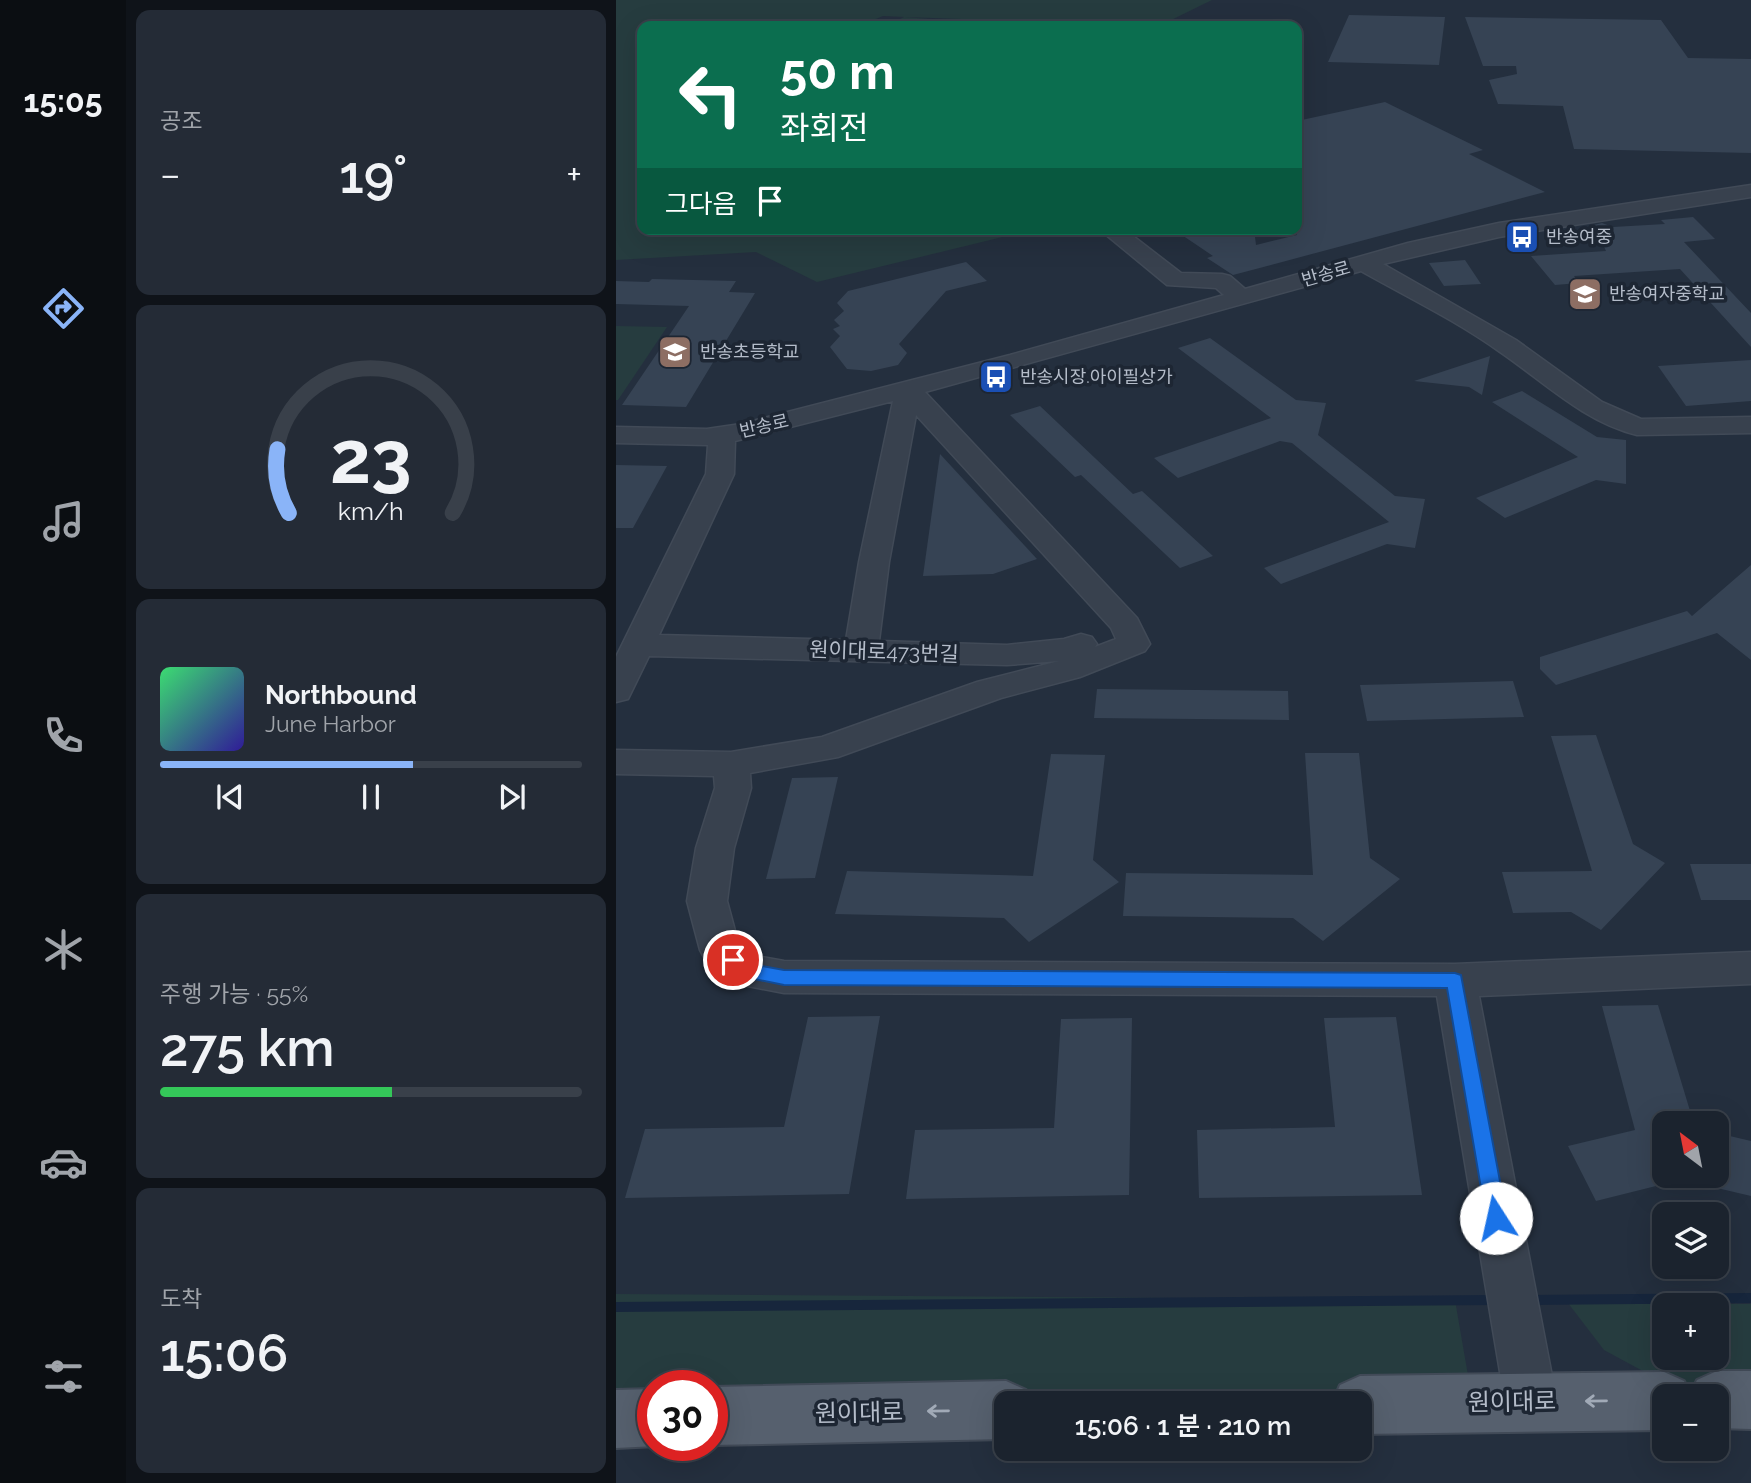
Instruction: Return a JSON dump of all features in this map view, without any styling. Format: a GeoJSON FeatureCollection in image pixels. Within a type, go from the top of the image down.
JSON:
{"type":"FeatureCollection","features":[{"type":"Feature","properties":{"kind":"main road"},"geometry":{"type":"LineString","coordinates":[[1729,1400],[1751,1400]]}},
{"type":"Feature","properties":{"kind":"main road","name":"원이대로"},"geometry":{"type":"LineString","coordinates":[[1372,1405],[1652,1401]]}},
{"type":"Feature","properties":{"kind":"main road","name":"원이대로"},"geometry":{"type":"LineString","coordinates":[[728,1416],[994,1410]]}},
{"type":"Feature","properties":{"kind":"main road"},"geometry":{"type":"LineString","coordinates":[[616,1419],[637,1418]]}},
{"type":"Feature","properties":{"kind":"street","name":"반송로"},"geometry":{"type":"LineString","coordinates":[[616,435],[722,435],[742,432],[908,390],[1364,263],[1499,230],[1751,191]]}},
{"type":"Feature","properties":{"kind":"street"},"geometry":{"type":"LineString","coordinates":[[1118,235],[1175,280],[1222,281],[1240,297]]}},
{"type":"Feature","properties":{"kind":"street"},"geometry":{"type":"LineString","coordinates":[[1364,263],[1507,345],[1594,408],[1637,427],[1751,425]]}},
{"type":"Feature","properties":{"kind":"street"},"geometry":{"type":"LineString","coordinates":[[616,762],[731,764],[826,748],[989,690],[1068,669],[1134,644],[1126,625],[908,390]]}},
{"type":"Feature","properties":{"kind":"street"},"geometry":{"type":"LineString","coordinates":[[861,651],[874,562],[908,390]]}},
{"type":"Feature","properties":{"kind":"street"},"geometry":{"type":"LineString","coordinates":[[616,691],[628,654],[720,474],[722,435]]}},
{"type":"Feature","properties":{"kind":"street","name":"원이대로473번길"},"geometry":{"type":"LineString","coordinates":[[628,654],[861,651],[1007,655],[1071,649],[1126,625]]}},
{"type":"Feature","properties":{"kind":"street"},"geometry":{"type":"LineString","coordinates":[[731,764],[733,788],[715,848],[707,901],[720,950],[746,971],[784,977],[1455,980],[1751,968]]}},
{"type":"Feature","properties":{"kind":"street"},"geometry":{"type":"LineString","coordinates":[[1455,980],[1531,1402]]}},
{"type":"Feature","properties":{"kind":"green space"},"geometry":{"type":"Polygon","coordinates":[[[616,0],[1212,0],[1169,21],[1021,21],[883,16],[871,21],[637,21],[637,235],[1011,235],[817,282],[756,252],[616,260],[616,0]]]}},
{"type":"Feature","properties":{"kind":"green space"},"geometry":{"type":"Polygon","coordinates":[[[904,17],[956,21],[896,21],[904,17]]]}},
{"type":"Feature","properties":{"kind":"green space"},"geometry":{"type":"Polygon","coordinates":[[[616,326],[667,327],[618,400],[616,400],[616,326]]]}},
{"type":"Feature","properties":{"kind":"green space"},"geometry":{"type":"Polygon","coordinates":[[[616,1294],[1455,1300],[1470,1387],[1268,1391],[994,1391],[994,1396],[728,1402],[728,1370],[637,1370],[637,1403],[616,1404],[616,1294]]]}},
{"type":"Feature","properties":{"kind":"green space"},"geometry":{"type":"Polygon","coordinates":[[[1568,1303],[1652,1303],[1652,1370],[1729,1370],[1729,1304],[1751,1304],[1751,1382],[1665,1383],[1604,1350],[1568,1303]]]}},
{"type":"Feature","properties":{"kind":"building"},"geometry":{"type":"Polygon","coordinates":[[[1349,15],[1445,17],[1439,65],[1328,62],[1349,15]]]}},
{"type":"Feature","properties":{"kind":"building"},"geometry":{"type":"Polygon","coordinates":[[[1465,17],[1661,20],[1688,58],[1751,59],[1751,153],[1574,149],[1563,106],[1498,104],[1489,80],[1517,74],[1516,66],[1483,66],[1465,17]]]}},
{"type":"Feature","properties":{"kind":"building"},"geometry":{"type":"Polygon","coordinates":[[[1385,102],[1483,150],[1469,154],[1545,192],[1233,275],[1207,258],[1213,256],[1182,235],[1255,235],[1256,245],[1302,235],[1302,120],[1385,102]]]}},
{"type":"Feature","properties":{"kind":"building"},"geometry":{"type":"Polygon","coordinates":[[[1693,217],[1715,239],[1684,242],[1751,313],[1751,347],[1680,269],[1574,276],[1579,283],[1555,285],[1531,256],[1606,251],[1594,225],[1602,223],[1613,227],[1665,224],[1661,220],[1693,217]]]}},
{"type":"Feature","properties":{"kind":"building"},"geometry":{"type":"Polygon","coordinates":[[[1465,260],[1481,284],[1444,286],[1429,263],[1465,260]]]}},
{"type":"Feature","properties":{"kind":"building"},"geometry":{"type":"Polygon","coordinates":[[[966,262],[987,281],[946,291],[899,344],[907,353],[898,365],[871,371],[847,369],[830,347],[840,336],[833,329],[840,326],[834,320],[844,311],[837,303],[848,291],[966,262]]]}},
{"type":"Feature","properties":{"kind":"building"},"geometry":{"type":"Polygon","coordinates":[[[652,279],[736,281],[729,292],[755,293],[686,407],[622,405],[689,306],[616,304],[616,281],[649,282],[652,279]]]}},
{"type":"Feature","properties":{"kind":"building"},"geometry":{"type":"Polygon","coordinates":[[[1210,338],[1296,400],[1326,403],[1318,435],[1395,496],[1425,499],[1415,548],[1387,544],[1281,584],[1264,568],[1389,522],[1292,443],[1280,441],[1178,478],[1154,458],[1271,418],[1178,348],[1210,338]]]}},
{"type":"Feature","properties":{"kind":"building"},"geometry":{"type":"Polygon","coordinates":[[[1490,356],[1482,395],[1469,387],[1414,381],[1490,356]]]}},
{"type":"Feature","properties":{"kind":"building"},"geometry":{"type":"Polygon","coordinates":[[[1751,360],[1751,401],[1686,406],[1658,366],[1751,360]]]}},
{"type":"Feature","properties":{"kind":"building"},"geometry":{"type":"Polygon","coordinates":[[[1522,391],[1597,437],[1626,440],[1626,484],[1596,480],[1505,518],[1476,498],[1578,457],[1492,402],[1522,391]]]}},
{"type":"Feature","properties":{"kind":"building"},"geometry":{"type":"Polygon","coordinates":[[[1040,406],[1133,494],[1142,491],[1213,556],[1180,568],[1081,475],[1075,477],[1010,415],[1040,406]]]}},
{"type":"Feature","properties":{"kind":"building"},"geometry":{"type":"Polygon","coordinates":[[[940,454],[1037,559],[993,574],[923,576],[940,454]]]}},
{"type":"Feature","properties":{"kind":"building"},"geometry":{"type":"Polygon","coordinates":[[[616,465],[667,466],[633,528],[616,528],[616,465]]]}},
{"type":"Feature","properties":{"kind":"building"},"geometry":{"type":"Polygon","coordinates":[[[1751,565],[1751,660],[1717,633],[1556,685],[1540,669],[1540,657],[1687,611],[1692,616],[1751,565]]]}},
{"type":"Feature","properties":{"kind":"building"},"geometry":{"type":"Polygon","coordinates":[[[1513,681],[1524,717],[1367,721],[1360,685],[1513,681]]]}},
{"type":"Feature","properties":{"kind":"building"},"geometry":{"type":"Polygon","coordinates":[[[1097,689],[1288,691],[1289,720],[1094,718],[1097,689]]]}},
{"type":"Feature","properties":{"kind":"building"},"geometry":{"type":"Polygon","coordinates":[[[1596,735],[1633,844],[1665,863],[1601,930],[1571,912],[1513,913],[1502,872],[1592,871],[1551,736],[1596,735]]]}},
{"type":"Feature","properties":{"kind":"building"},"geometry":{"type":"Polygon","coordinates":[[[1305,753],[1359,753],[1370,858],[1400,879],[1323,941],[1293,918],[1123,916],[1126,873],[1313,875],[1305,753]]]}},
{"type":"Feature","properties":{"kind":"building"},"geometry":{"type":"Polygon","coordinates":[[[1051,754],[1105,755],[1093,860],[1119,882],[1029,942],[1004,918],[835,914],[847,871],[1033,876],[1051,754]]]}},
{"type":"Feature","properties":{"kind":"building"},"geometry":{"type":"Polygon","coordinates":[[[838,777],[815,878],[766,879],[792,778],[838,777]]]}},
{"type":"Feature","properties":{"kind":"building"},"geometry":{"type":"Polygon","coordinates":[[[1690,864],[1751,864],[1751,900],[1701,900],[1690,864]]]}},
{"type":"Feature","properties":{"kind":"building"},"geometry":{"type":"Polygon","coordinates":[[[1658,1005],[1690,1111],[1652,1111],[1652,1187],[1596,1201],[1568,1146],[1635,1130],[1602,1006],[1658,1005]]]}},
{"type":"Feature","properties":{"kind":"building"},"geometry":{"type":"Polygon","coordinates":[[[880,1016],[849,1194],[625,1198],[645,1129],[784,1127],[808,1017],[880,1016]]]}},
{"type":"Feature","properties":{"kind":"building"},"geometry":{"type":"Polygon","coordinates":[[[1396,1017],[1422,1195],[1199,1198],[1197,1130],[1335,1127],[1324,1018],[1396,1017]]]}},
{"type":"Feature","properties":{"kind":"building"},"geometry":{"type":"Polygon","coordinates":[[[1132,1018],[1129,1195],[906,1199],[915,1130],[1054,1128],[1061,1019],[1132,1018]]]}},
{"type":"Feature","properties":{"kind":"building"},"geometry":{"type":"Polygon","coordinates":[[[1729,1136],[1751,1141],[1751,1196],[1717,1188],[1729,1188],[1729,1136]]]}},
{"type":"Feature","properties":{"kind":"waterway"},"geometry":{"type":"LineString","coordinates":[[1526,1300],[1751,1298]]}},
{"type":"Feature","properties":{"kind":"waterway"},"geometry":{"type":"LineString","coordinates":[[616,1307],[1496,1300]]}},
{"type":"Feature","properties":{"kind":"place","name":"반송여중"},"geometry":{"type":"Point","coordinates":[1522,237]}},
{"type":"Feature","properties":{"kind":"place","name":"반송여자중학교"},"geometry":{"type":"Point","coordinates":[1585,294]}},
{"type":"Feature","properties":{"kind":"place","name":"반송초등학교"},"geometry":{"type":"Point","coordinates":[675,352]}},
{"type":"Feature","properties":{"kind":"place","name":"반송시장.아이필상가"},"geometry":{"type":"Point","coordinates":[996,377]}},
{"type":"Feature","properties":{"kind":"route"},"geometry":{"type":"LineString","coordinates":[[733,960],[746,971],[784,977],[1455,980],[1496,1218]]}}]}
